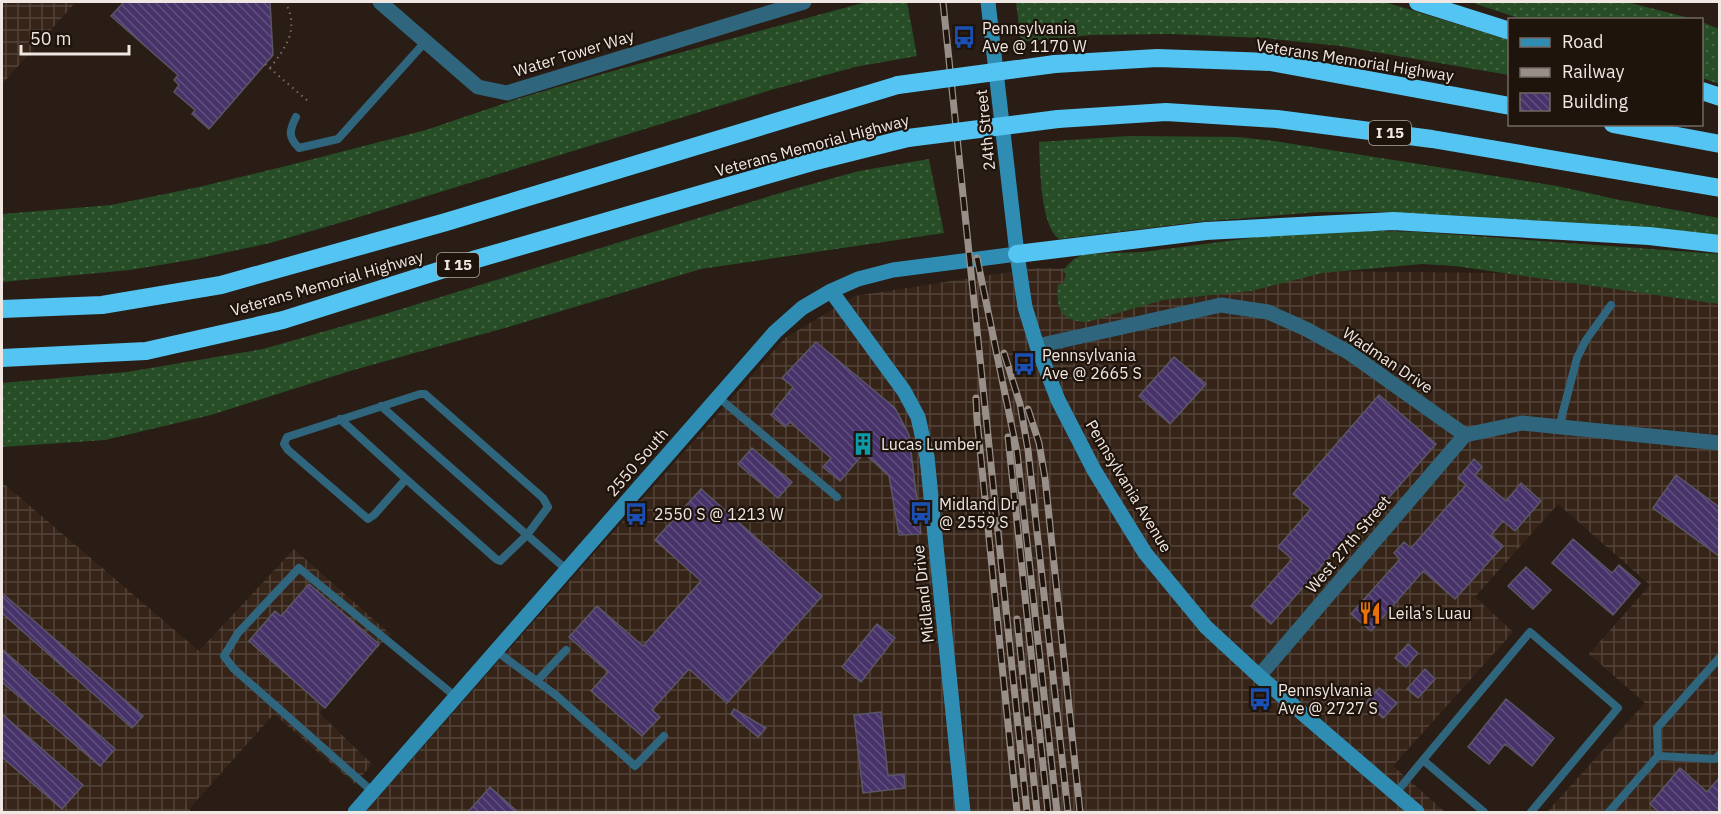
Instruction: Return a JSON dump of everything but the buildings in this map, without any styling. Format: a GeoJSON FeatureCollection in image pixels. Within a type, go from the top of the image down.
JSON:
{"type":"FeatureCollection","features":[{"type":"Feature","properties":{"kind":"highway"},"geometry":{"type":"LineString","coordinates":[[1418,2],[1508,31]]}},
{"type":"Feature","properties":{"kind":"highway","name":"Veterans Memorial Highway"},"geometry":{"type":"LineString","coordinates":[[2,309],[102,304],[221,285],[446,222],[898,85],[1055,64],[1157,58],[1271,62],[1508,105]]}},
{"type":"Feature","properties":{"kind":"highway"},"geometry":{"type":"LineString","coordinates":[[1703,92],[1719,97]]}},
{"type":"Feature","properties":{"kind":"highway","name":"Veterans Memorial Highway"},"geometry":{"type":"LineString","coordinates":[[2,358],[146,351],[282,320],[473,260],[812,162],[908,138],[1058,119],[1166,112],[1277,118],[1432,139],[1719,188]]}},
{"type":"Feature","properties":{"kind":"highway"},"geometry":{"type":"LineString","coordinates":[[1624,126],[1719,144]]}},
{"type":"Feature","properties":{"kind":"highway"},"geometry":{"type":"LineString","coordinates":[[1017,255],[1206,231],[1393,221],[1649,236],[1719,244]]}},
{"type":"Feature","properties":{"kind":"street","name":"Water Tower Way"},"geometry":{"type":"LineString","coordinates":[[380,2],[478,87],[507,93],[804,2]]}},
{"type":"Feature","properties":{"kind":"street","name":"24th Street"},"geometry":{"type":"LineString","coordinates":[[988,2],[1017,255]]}},
{"type":"Feature","properties":{"kind":"street","name":"2550 South"},"geometry":{"type":"LineString","coordinates":[[355,813],[775,332],[801,308],[858,279],[893,270],[1017,255]]}},
{"type":"Feature","properties":{"kind":"street","name":"Pennsylvania Avenue"},"geometry":{"type":"LineString","coordinates":[[1017,255],[1025,307],[1058,400],[1089,460],[1145,554],[1206,627],[1417,813]]}},
{"type":"Feature","properties":{"kind":"street","name":"Midland Drive"},"geometry":{"type":"LineString","coordinates":[[831,291],[904,391],[918,417],[927,457],[963,813]]}},
{"type":"Feature","properties":{"kind":"street","name":"Wadman Drive"},"geometry":{"type":"LineString","coordinates":[[1037,346],[1221,305],[1268,312],[1348,352],[1465,435]]}},
{"type":"Feature","properties":{"kind":"street"},"geometry":{"type":"LineString","coordinates":[[1465,435],[1522,423],[1719,443]]}},
{"type":"Feature","properties":{"kind":"street","name":"West 27th Street"},"geometry":{"type":"LineString","coordinates":[[1259,676],[1465,435]]}},
{"type":"Feature","properties":{"kind":"lane"},"geometry":{"type":"LineString","coordinates":[[296,117],[289,130],[291,140],[300,148],[338,139],[426,41]]}},
{"type":"Feature","properties":{"kind":"lane"},"geometry":{"type":"LineString","coordinates":[[1559,427],[1577,358],[1586,340],[1611,305]]}},
{"type":"Feature","properties":{"kind":"lane"},"geometry":{"type":"LineString","coordinates":[[340,420],[500,561],[527,535],[548,507],[547,502],[425,394],[381,406],[287,437],[284,444],[368,519],[406,479]]}},
{"type":"Feature","properties":{"kind":"lane"},"geometry":{"type":"LineString","coordinates":[[718,397],[837,496]]}},
{"type":"Feature","properties":{"kind":"lane"},"geometry":{"type":"LineString","coordinates":[[381,406],[567,570]]}},
{"type":"Feature","properties":{"kind":"lane"},"geometry":{"type":"LineString","coordinates":[[373,792],[234,669],[224,656],[242,628],[299,568],[456,697]]}},
{"type":"Feature","properties":{"kind":"lane"},"geometry":{"type":"LineString","coordinates":[[1395,794],[1530,632],[1618,708],[1531,813]]}},
{"type":"Feature","properties":{"kind":"lane"},"geometry":{"type":"LineString","coordinates":[[537,681],[566,650]]}},
{"type":"Feature","properties":{"kind":"lane"},"geometry":{"type":"LineString","coordinates":[[496,651],[557,696],[635,766],[664,736]]}},
{"type":"Feature","properties":{"kind":"lane"},"geometry":{"type":"LineString","coordinates":[[1609,813],[1658,756],[1657,728],[1719,657]]}},
{"type":"Feature","properties":{"kind":"lane"},"geometry":{"type":"LineString","coordinates":[[1658,756],[1715,759],[1719,754]]}},
{"type":"Feature","properties":{"kind":"lane"},"geometry":{"type":"LineString","coordinates":[[1423,760],[1484,813]]}},
{"type":"Feature","properties":{"kind":"path"},"geometry":{"type":"LineString","coordinates":[[270,68],[289,41],[290,18],[285,2]]}},
{"type":"Feature","properties":{"kind":"path"},"geometry":{"type":"LineString","coordinates":[[265,64],[309,102]]}},
{"type":"Feature","properties":{"kind":"shaded area"},"geometry":{"type":"Polygon","coordinates":[[[2,2],[76,2],[2,84],[2,2]]]}},
{"type":"Feature","properties":{"kind":"shaded area"},"geometry":{"type":"Polygon","coordinates":[[[1035,268],[1499,273],[1719,289],[1719,812],[1547,812],[1645,703],[1589,654],[1650,585],[1558,504],[1475,597],[1513,632],[1393,766],[1445,812],[365,812],[785,338],[855,296],[1035,268]]]}},
{"type":"Feature","properties":{"kind":"shaded area"},"geometry":{"type":"Polygon","coordinates":[[[2,482],[199,651],[294,549],[390,634],[319,713],[372,764],[355,784],[274,714],[189,809],[192,812],[2,812],[2,482]]]}},
{"type":"Feature","properties":{"kind":"green space"},"geometry":{"type":"Polygon","coordinates":[[[866,2],[907,2],[917,56],[855,67],[771,90],[270,243],[130,270],[2,282],[2,214],[111,205],[286,166],[426,130],[520,98],[602,74],[866,2]]]}},
{"type":"Feature","properties":{"kind":"green space"},"geometry":{"type":"Polygon","coordinates":[[[1016,2],[1385,2],[1508,40],[1508,75],[1340,46],[1264,38],[1170,34],[1091,35],[1021,42],[1016,2]]]}},
{"type":"Feature","properties":{"kind":"green space"},"geometry":{"type":"Polygon","coordinates":[[[1470,2],[1627,2],[1689,18],[1518,18],[1470,2]]]}},
{"type":"Feature","properties":{"kind":"green space"},"geometry":{"type":"Polygon","coordinates":[[[1703,22],[1719,29],[1719,84],[1703,78],[1703,22]]]}},
{"type":"Feature","properties":{"kind":"green space"},"geometry":{"type":"Polygon","coordinates":[[[1129,136],[1238,137],[1274,141],[1557,186],[1719,218],[1719,236],[1380,212],[1319,212],[1198,222],[1059,239],[1048,222],[1045,209],[1039,142],[1129,136]]]}},
{"type":"Feature","properties":{"kind":"green space"},"geometry":{"type":"Polygon","coordinates":[[[929,159],[944,233],[701,269],[515,325],[350,371],[211,415],[105,440],[2,447],[2,383],[127,372],[263,349],[790,190],[859,171],[929,159]]]}},
{"type":"Feature","properties":{"kind":"green space"},"geometry":{"type":"Polygon","coordinates":[[[1342,230],[1419,232],[1720,254],[1719,304],[1455,266],[1422,264],[1322,273],[1251,291],[1163,300],[1087,322],[1065,316],[1059,307],[1058,284],[1063,284],[1066,273],[1062,271],[1074,259],[1084,254],[1143,252],[1274,235],[1342,230]]]}},
{"type":"Feature","properties":{"kind":"railway"},"geometry":{"type":"LineString","coordinates":[[943,2],[1027,812]]}},
{"type":"Feature","properties":{"kind":"railway"},"geometry":{"type":"LineString","coordinates":[[977,258],[1017,452],[1057,812]]}},
{"type":"Feature","properties":{"kind":"railway"},"geometry":{"type":"LineString","coordinates":[[1004,353],[1020,404],[1028,450],[1068,812]]}},
{"type":"Feature","properties":{"kind":"railway"},"geometry":{"type":"LineString","coordinates":[[976,398],[1017,812]]}},
{"type":"Feature","properties":{"kind":"railway"},"geometry":{"type":"LineString","coordinates":[[1028,409],[1039,443],[1045,478],[1080,812]]}},
{"type":"Feature","properties":{"kind":"railway"},"geometry":{"type":"LineString","coordinates":[[1008,437],[1048,812]]}},
{"type":"Feature","properties":{"kind":"railway"},"geometry":{"type":"LineString","coordinates":[[1017,619],[1037,812]]}},
{"type":"Feature","properties":{"kind":"place","name":"Pennsylvania Ave @ 1170 W"},"geometry":{"type":"Point","coordinates":[964,37]}},
{"type":"Feature","properties":{"kind":"place","name":"Pennsylvania Ave @ 2665 S"},"geometry":{"type":"Point","coordinates":[1024,364]}},
{"type":"Feature","properties":{"kind":"place","name":"Lucas Lumber"},"geometry":{"type":"Point","coordinates":[863,444]}},
{"type":"Feature","properties":{"kind":"place","name":"Midland Dr @ 2559 S"},"geometry":{"type":"Point","coordinates":[921,513]}},
{"type":"Feature","properties":{"kind":"place","name":"2550 S @ 1213 W"},"geometry":{"type":"Point","coordinates":[636,514]}},
{"type":"Feature","properties":{"kind":"place","name":"Leila's Luau"},"geometry":{"type":"Point","coordinates":[1370,613]}},
{"type":"Feature","properties":{"kind":"place","name":"Pennsylvania Ave @ 2727 S"},"geometry":{"type":"Point","coordinates":[1260,699]}}]}
